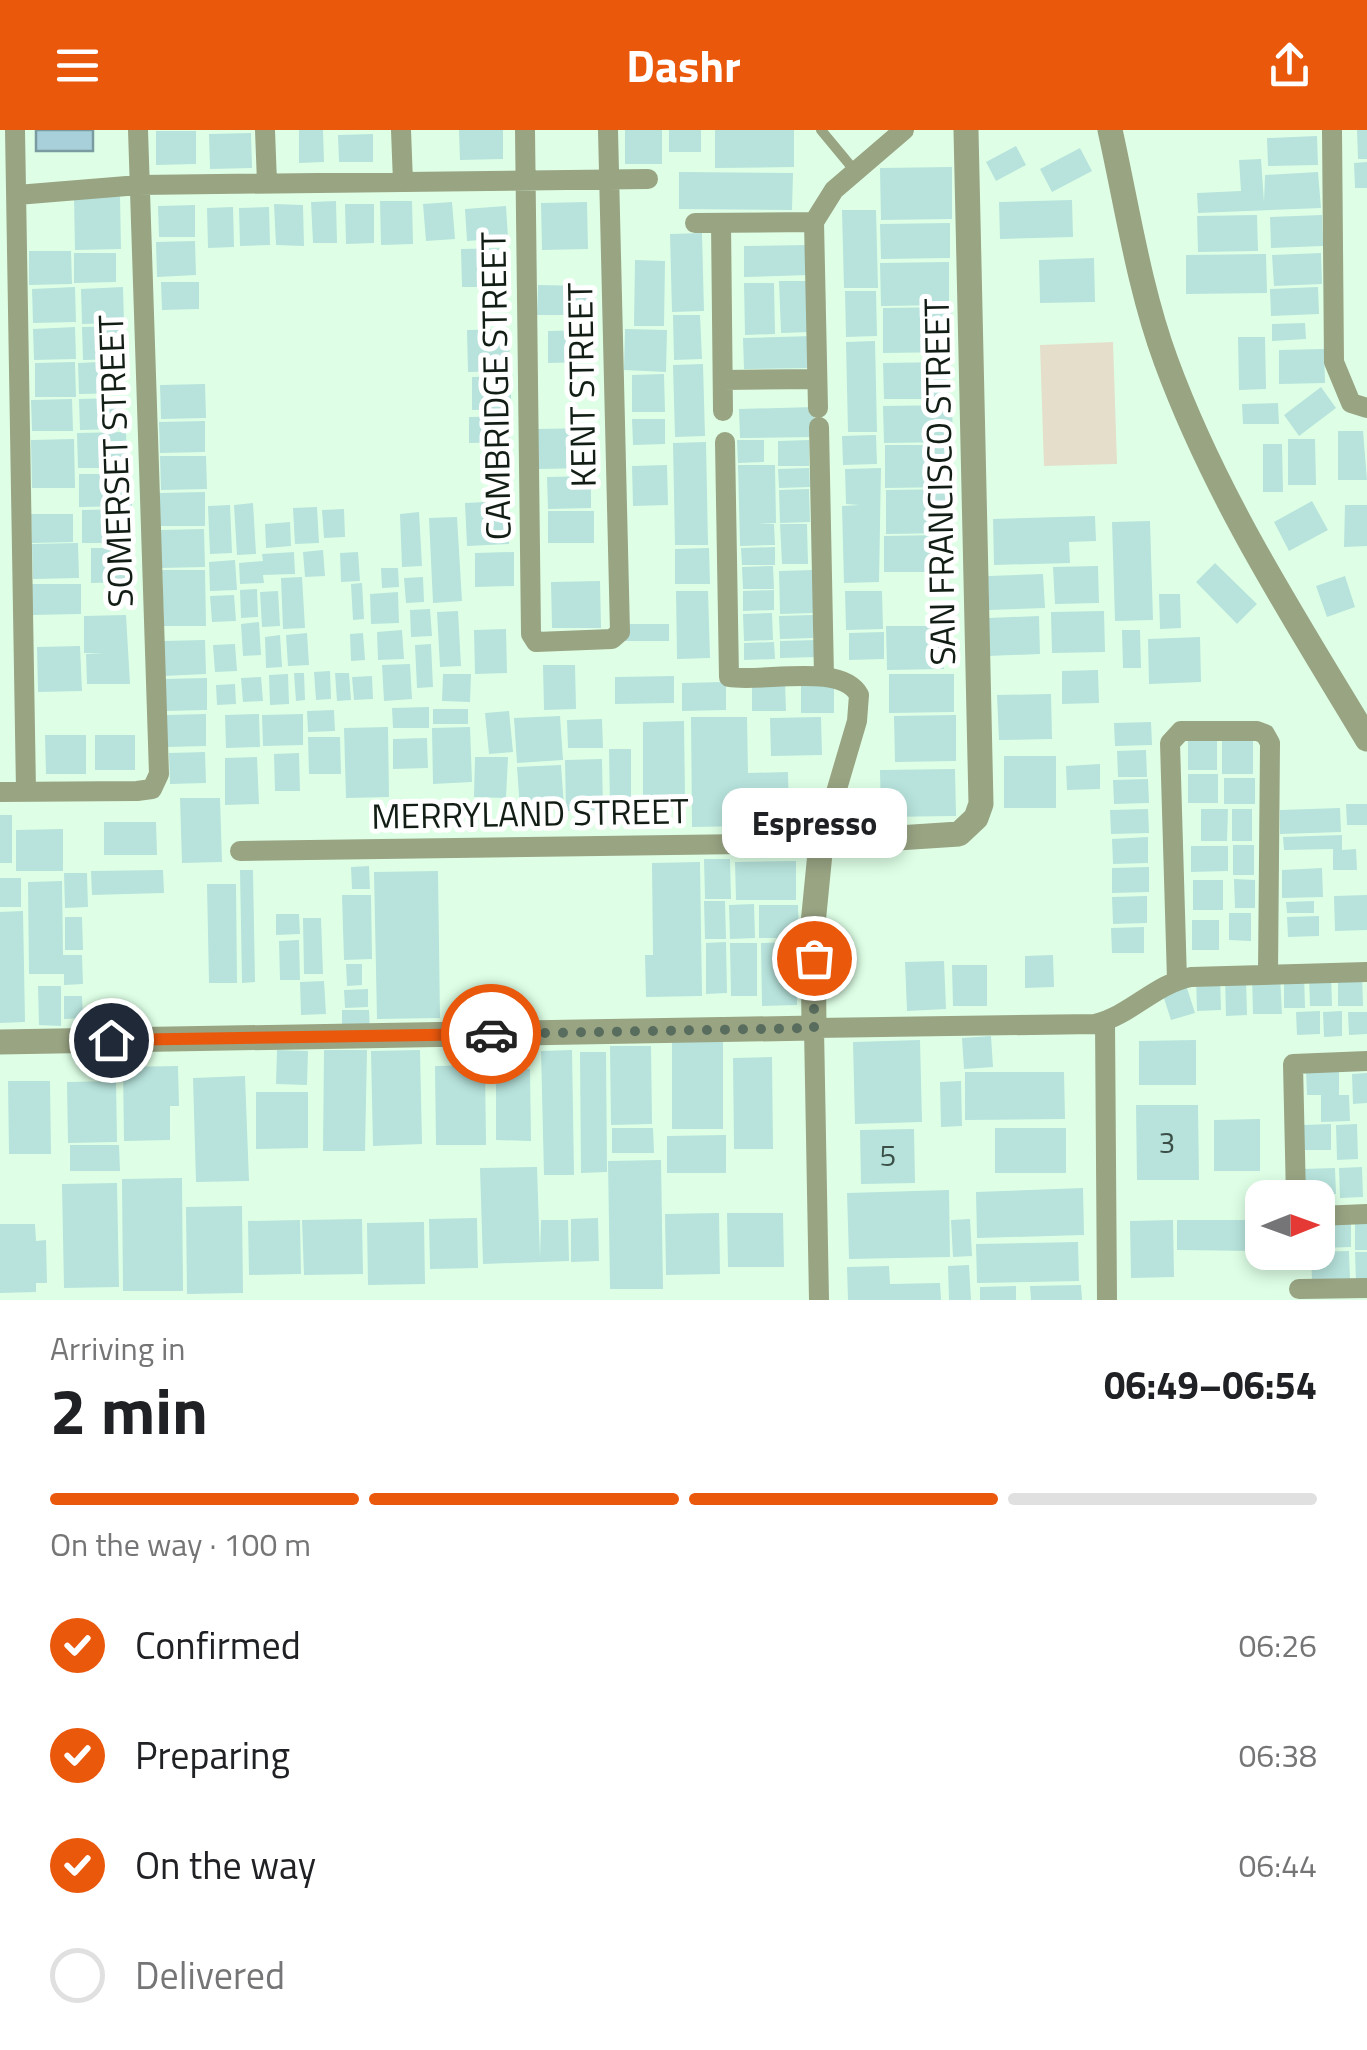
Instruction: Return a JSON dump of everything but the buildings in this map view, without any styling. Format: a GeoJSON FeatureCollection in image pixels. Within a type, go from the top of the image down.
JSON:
{"type":"FeatureCollection","features":[{"type":"Feature","properties":{"kind":"street"},"geometry":{"type":"LineString","coordinates":[[0,792],[26,791],[15,130]]}},
{"type":"Feature","properties":{"kind":"street","name":"SOMERSET STREET"},"geometry":{"type":"LineString","coordinates":[[26,791],[152,789],[160,774],[138,130]]}},
{"type":"Feature","properties":{"kind":"street"},"geometry":{"type":"LineString","coordinates":[[265,130],[267,183]]}},
{"type":"Feature","properties":{"kind":"street"},"geometry":{"type":"LineString","coordinates":[[401,130],[403,182]]}},
{"type":"Feature","properties":{"kind":"street","name":"CAMBRIDGE STREET"},"geometry":{"type":"LineString","coordinates":[[525,130],[532,640]]}},
{"type":"Feature","properties":{"kind":"street","name":"KENT STREET"},"geometry":{"type":"LineString","coordinates":[[532,640],[617,638],[608,130]]}},
{"type":"Feature","properties":{"kind":"street"},"geometry":{"type":"LineString","coordinates":[[824,676],[814,222],[834,190],[904,130]]}},
{"type":"Feature","properties":{"kind":"street","name":"SAN FRANCISCO STREET"},"geometry":{"type":"LineString","coordinates":[[822,843],[945,837],[968,828],[976,818],[982,788],[966,130]]}},
{"type":"Feature","properties":{"kind":"street"},"geometry":{"type":"LineString","coordinates":[[1110,130],[1152,314],[1181,400],[1238,524],[1367,740]]}},
{"type":"Feature","properties":{"kind":"street"},"geometry":{"type":"LineString","coordinates":[[1332,130],[1334,362],[1359,405]]}},
{"type":"Feature","properties":{"kind":"street"},"geometry":{"type":"LineString","coordinates":[[17,195],[140,185],[648,178]]}},
{"type":"Feature","properties":{"kind":"street"},"geometry":{"type":"LineString","coordinates":[[695,223],[814,222]]}},
{"type":"Feature","properties":{"kind":"street"},"geometry":{"type":"LineString","coordinates":[[721,223],[723,412]]}},
{"type":"Feature","properties":{"kind":"street"},"geometry":{"type":"LineString","coordinates":[[723,380],[817,379]]}},
{"type":"Feature","properties":{"kind":"street"},"geometry":{"type":"LineString","coordinates":[[724,442],[729,677],[824,676],[854,686],[860,704],[822,843],[813,924],[819,1300]]}},
{"type":"Feature","properties":{"kind":"street"},"geometry":{"type":"LineString","coordinates":[[1176,980],[1170,743],[1181,731],[1257,731],[1265,734],[1270,743],[1268,974]]}},
{"type":"Feature","properties":{"kind":"street","name":"MERRYLAND STREET"},"geometry":{"type":"LineString","coordinates":[[240,850],[822,843]]}},
{"type":"Feature","properties":{"kind":"street"},"geometry":{"type":"LineString","coordinates":[[0,1042],[1105,1022],[1176,980],[1367,972]]}},
{"type":"Feature","properties":{"kind":"street"},"geometry":{"type":"LineString","coordinates":[[1105,1022],[1107,1300]]}},
{"type":"Feature","properties":{"kind":"street"},"geometry":{"type":"LineString","coordinates":[[1296,1180],[1294,1064],[1367,1061]]}},
{"type":"Feature","properties":{"kind":"street"},"geometry":{"type":"LineString","coordinates":[[1335,1215],[1367,1214]]}},
{"type":"Feature","properties":{"kind":"street"},"geometry":{"type":"LineString","coordinates":[[1299,1289],[1367,1288]]}},
{"type":"Feature","properties":{"kind":"lane"},"geometry":{"type":"LineString","coordinates":[[821,130],[855,171]]}},
{"type":"Feature","properties":{"kind":"shaded area"},"geometry":{"type":"Polygon","coordinates":[[[1113,342],[1117,464],[1044,466],[1040,345],[1113,342]]]}},
{"type":"Feature","properties":{"kind":"water"},"geometry":{"type":"Polygon","coordinates":[[[36,130],[93,130],[93,151],[36,151],[36,130]]]}},
{"type":"Feature","properties":{"kind":"way so far"},"geometry":{"type":"LineString","coordinates":[[491,1034],[814,1028],[814,958]]}},
{"type":"Feature","properties":{"kind":"place","name":"Espresso"},"geometry":{"type":"Point","coordinates":[814,958]}},
{"type":"Feature","properties":{"kind":"route"},"geometry":{"type":"LineString","coordinates":[[111,1040],[491,1034]]}}]}
